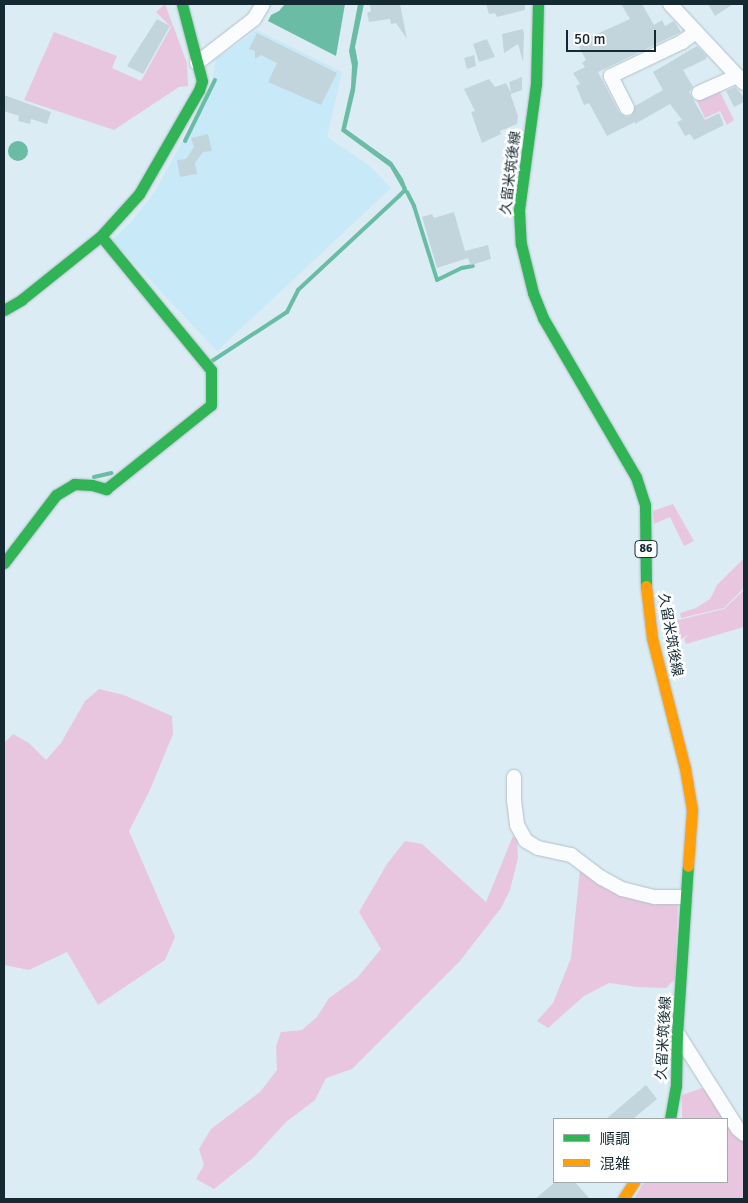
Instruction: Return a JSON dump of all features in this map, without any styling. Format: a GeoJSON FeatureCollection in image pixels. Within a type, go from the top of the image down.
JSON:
{"type":"FeatureCollection","features":[{"type":"Feature","properties":{"kind":"main road"},"geometry":{"type":"LineString","coordinates":[[4,310],[20,300],[101,236],[140,194],[202,82],[182,4]]}},
{"type":"Feature","properties":{"kind":"main road","name":"久留米筑後線"},"geometry":{"type":"LineString","coordinates":[[538,4],[536,84],[519,210],[521,244],[533,293],[542,318],[636,477],[645,505],[646,597],[652,638],[685,768],[692,810],[677,1034],[676,1086],[670,1118]]}},
{"type":"Feature","properties":{"kind":"main road"},"geometry":{"type":"LineString","coordinates":[[4,563],[56,495],[74,484],[92,485],[106,489],[211,405],[211,370],[101,236]]}},
{"type":"Feature","properties":{"kind":"main road"},"geometry":{"type":"LineString","coordinates":[[623,1199],[633,1183]]}},
{"type":"Feature","properties":{"kind":"street"},"geometry":{"type":"LineString","coordinates":[[197,63],[254,18],[263,4]]}},
{"type":"Feature","properties":{"kind":"street"},"geometry":{"type":"LineString","coordinates":[[670,4],[741,80],[699,93]]}},
{"type":"Feature","properties":{"kind":"street"},"geometry":{"type":"LineString","coordinates":[[627,108],[611,76],[682,42],[696,32]]}},
{"type":"Feature","properties":{"kind":"street"},"geometry":{"type":"LineString","coordinates":[[514,777],[517,825],[526,841],[538,848],[571,855],[602,878],[622,889],[655,897],[685,897]]}},
{"type":"Feature","properties":{"kind":"street"},"geometry":{"type":"LineString","coordinates":[[677,1034],[738,1129],[744,1134]]}},
{"type":"Feature","properties":{"kind":"shaded area"},"geometry":{"type":"Polygon","coordinates":[[[165,4],[187,63],[188,86],[179,87],[114,130],[24,100],[54,32],[117,56],[112,68],[141,81],[171,27],[156,12],[165,4]]]}},
{"type":"Feature","properties":{"kind":"shaded area"},"geometry":{"type":"Polygon","coordinates":[[[285,4],[345,4],[336,56],[268,21],[271,15],[279,11],[285,4]]]}},
{"type":"Feature","properties":{"kind":"shaded area"},"geometry":{"type":"Polygon","coordinates":[[[358,4],[364,4],[355,47],[358,63],[355,91],[346,129],[392,162],[403,179],[407,189],[405,193],[390,167],[341,131],[351,87],[352,66],[349,51],[358,4]]]}},
{"type":"Feature","properties":{"kind":"shaded area"},"geometry":{"type":"Polygon","coordinates":[[[257,30],[342,72],[327,137],[371,167],[391,188],[217,351],[112,240],[131,222],[154,193],[210,92],[216,59],[257,30]]]}},
{"type":"Feature","properties":{"kind":"shaded area"},"geometry":{"type":"Polygon","coordinates":[[[719,90],[734,120],[727,125],[720,111],[705,118],[696,99],[719,90]]]}},
{"type":"Feature","properties":{"kind":"shaded area"},"geometry":{"type":"Polygon","coordinates":[[[18,141],[25,144],[28,151],[25,158],[18,161],[11,158],[8,151],[11,144],[18,141]]]}},
{"type":"Feature","properties":{"kind":"shaded area"},"geometry":{"type":"Polygon","coordinates":[[[673,504],[694,541],[684,546],[670,517],[654,524],[653,511],[673,504]]]}},
{"type":"Feature","properties":{"kind":"shaded area"},"geometry":{"type":"Polygon","coordinates":[[[744,558],[744,588],[724,608],[681,618],[680,613],[696,608],[710,599],[717,585],[744,558]]]}},
{"type":"Feature","properties":{"kind":"shaded area"},"geometry":{"type":"Polygon","coordinates":[[[744,590],[744,627],[686,644],[684,639],[689,634],[680,640],[673,624],[678,620],[724,609],[744,590]]]}},
{"type":"Feature","properties":{"kind":"shaded area"},"geometry":{"type":"Polygon","coordinates":[[[99,689],[124,695],[172,716],[173,734],[149,792],[129,831],[175,937],[165,960],[98,1005],[67,952],[29,970],[4,965],[4,743],[13,734],[29,743],[46,760],[61,743],[85,701],[99,689]]]}},
{"type":"Feature","properties":{"kind":"shaded area"},"geometry":{"type":"Polygon","coordinates":[[[513,836],[517,839],[518,858],[510,890],[501,908],[460,961],[352,1069],[326,1078],[315,1100],[286,1122],[253,1158],[214,1189],[196,1179],[204,1165],[199,1149],[211,1129],[260,1092],[277,1070],[276,1046],[281,1032],[302,1030],[317,1017],[329,998],[357,978],[381,949],[359,912],[387,864],[405,841],[422,844],[486,902],[513,836]]]}},
{"type":"Feature","properties":{"kind":"shaded area"},"geometry":{"type":"Polygon","coordinates":[[[580,869],[604,888],[641,902],[678,901],[675,979],[666,988],[637,987],[609,983],[584,996],[548,1028],[537,1021],[553,1003],[571,958],[580,869]]]}},
{"type":"Feature","properties":{"kind":"shaded area"},"geometry":{"type":"Polygon","coordinates":[[[702,1088],[710,1093],[744,1138],[744,1199],[634,1199],[643,1183],[728,1183],[728,1118],[682,1118],[682,1095],[702,1088]]]}},
{"type":"Feature","properties":{"kind":"building"},"geometry":{"type":"Polygon","coordinates":[[[400,4],[407,39],[396,23],[391,24],[390,19],[369,22],[367,13],[371,11],[370,5],[400,4]]]}},
{"type":"Feature","properties":{"kind":"building"},"geometry":{"type":"Polygon","coordinates":[[[486,4],[525,4],[525,10],[497,17],[495,13],[489,14],[486,4]]]}},
{"type":"Feature","properties":{"kind":"building"},"geometry":{"type":"Polygon","coordinates":[[[621,4],[642,4],[654,25],[662,20],[665,26],[674,21],[681,32],[598,72],[619,112],[626,117],[631,116],[635,106],[663,90],[653,72],[697,46],[707,56],[706,59],[683,70],[693,87],[689,92],[705,120],[719,113],[724,125],[694,140],[690,134],[685,136],[677,122],[682,120],[670,104],[635,124],[635,122],[607,136],[589,103],[584,105],[576,86],[580,84],[573,73],[585,67],[582,63],[586,60],[579,47],[592,40],[590,37],[630,19],[621,4]]]}},
{"type":"Feature","properties":{"kind":"building"},"geometry":{"type":"Polygon","coordinates":[[[708,4],[733,4],[715,16],[708,4]]]}},
{"type":"Feature","properties":{"kind":"building"},"geometry":{"type":"Polygon","coordinates":[[[157,19],[170,26],[143,74],[127,66],[157,19]]]}},
{"type":"Feature","properties":{"kind":"building"},"geometry":{"type":"Polygon","coordinates":[[[523,29],[523,62],[518,44],[504,53],[502,34],[523,29]]]}},
{"type":"Feature","properties":{"kind":"building"},"geometry":{"type":"Polygon","coordinates":[[[257,33],[337,73],[321,105],[268,82],[277,63],[261,55],[255,59],[255,51],[249,49],[257,33]]]}},
{"type":"Feature","properties":{"kind":"building"},"geometry":{"type":"Polygon","coordinates":[[[487,39],[495,57],[479,62],[473,44],[487,39]]]}},
{"type":"Feature","properties":{"kind":"building"},"geometry":{"type":"Polygon","coordinates":[[[474,55],[476,66],[467,69],[464,58],[474,55]]]}},
{"type":"Feature","properties":{"kind":"building"},"geometry":{"type":"Polygon","coordinates":[[[522,77],[522,90],[511,94],[518,116],[517,124],[500,131],[501,134],[482,143],[471,112],[475,111],[464,89],[489,79],[495,87],[506,83],[511,93],[509,82],[522,77]]]}},
{"type":"Feature","properties":{"kind":"building"},"geometry":{"type":"Polygon","coordinates":[[[735,87],[744,97],[744,102],[734,107],[726,91],[735,87]]]}},
{"type":"Feature","properties":{"kind":"building"},"geometry":{"type":"Polygon","coordinates":[[[4,95],[51,112],[47,124],[31,119],[30,124],[18,121],[19,116],[4,111],[4,95]]]}},
{"type":"Feature","properties":{"kind":"building"},"geometry":{"type":"Polygon","coordinates":[[[208,134],[212,151],[203,152],[195,163],[197,174],[180,177],[177,160],[186,159],[194,147],[191,138],[208,134]]]}},
{"type":"Feature","properties":{"kind":"building"},"geometry":{"type":"Polygon","coordinates":[[[454,212],[465,251],[488,245],[491,259],[471,265],[468,258],[437,268],[422,217],[432,214],[434,218],[454,212]]]}},
{"type":"Feature","properties":{"kind":"building"},"geometry":{"type":"Polygon","coordinates":[[[646,1085],[657,1099],[634,1118],[607,1118],[646,1085]]]}},
{"type":"Feature","properties":{"kind":"building"},"geometry":{"type":"Polygon","coordinates":[[[554,1183],[576,1183],[590,1199],[535,1199],[554,1183]]]}},
{"type":"Feature","properties":{"kind":"waterway"},"geometry":{"type":"LineString","coordinates":[[185,141],[215,80]]}},
{"type":"Feature","properties":{"kind":"waterway"},"geometry":{"type":"LineString","coordinates":[[212,361],[287,312],[298,290],[399,196],[405,190],[404,188]]}},
{"type":"Feature","properties":{"kind":"waterway"},"geometry":{"type":"LineString","coordinates":[[407,192],[414,206],[437,280],[462,268],[473,266]]}},
{"type":"Feature","properties":{"kind":"waterway"},"geometry":{"type":"LineString","coordinates":[[94,477],[112,473]]}},
{"type":"Feature","properties":{"kind":"traffic: fast"},"geometry":{"type":"LineString","coordinates":[[4,310],[21,300],[101,236],[139,194],[199,90],[202,81],[182,4]]}},
{"type":"Feature","properties":{"kind":"traffic: fast"},"geometry":{"type":"LineString","coordinates":[[538,4],[536,84],[519,210],[521,244],[533,293],[543,318],[636,477],[645,505],[646,586]]}},
{"type":"Feature","properties":{"kind":"traffic: fast"},"geometry":{"type":"LineString","coordinates":[[4,563],[56,495],[74,484],[92,485],[106,489],[211,405],[211,370],[101,236]]}},
{"type":"Feature","properties":{"kind":"traffic: fast"},"geometry":{"type":"LineString","coordinates":[[670,1118],[676,1086],[677,1034],[688,866]]}},
{"type":"Feature","properties":{"kind":"traffic: slow"},"geometry":{"type":"LineString","coordinates":[[646,586],[652,638],[685,768],[692,810],[688,866]]}},
{"type":"Feature","properties":{"kind":"traffic: slow"},"geometry":{"type":"LineString","coordinates":[[623,1199],[633,1183]]}}]}
